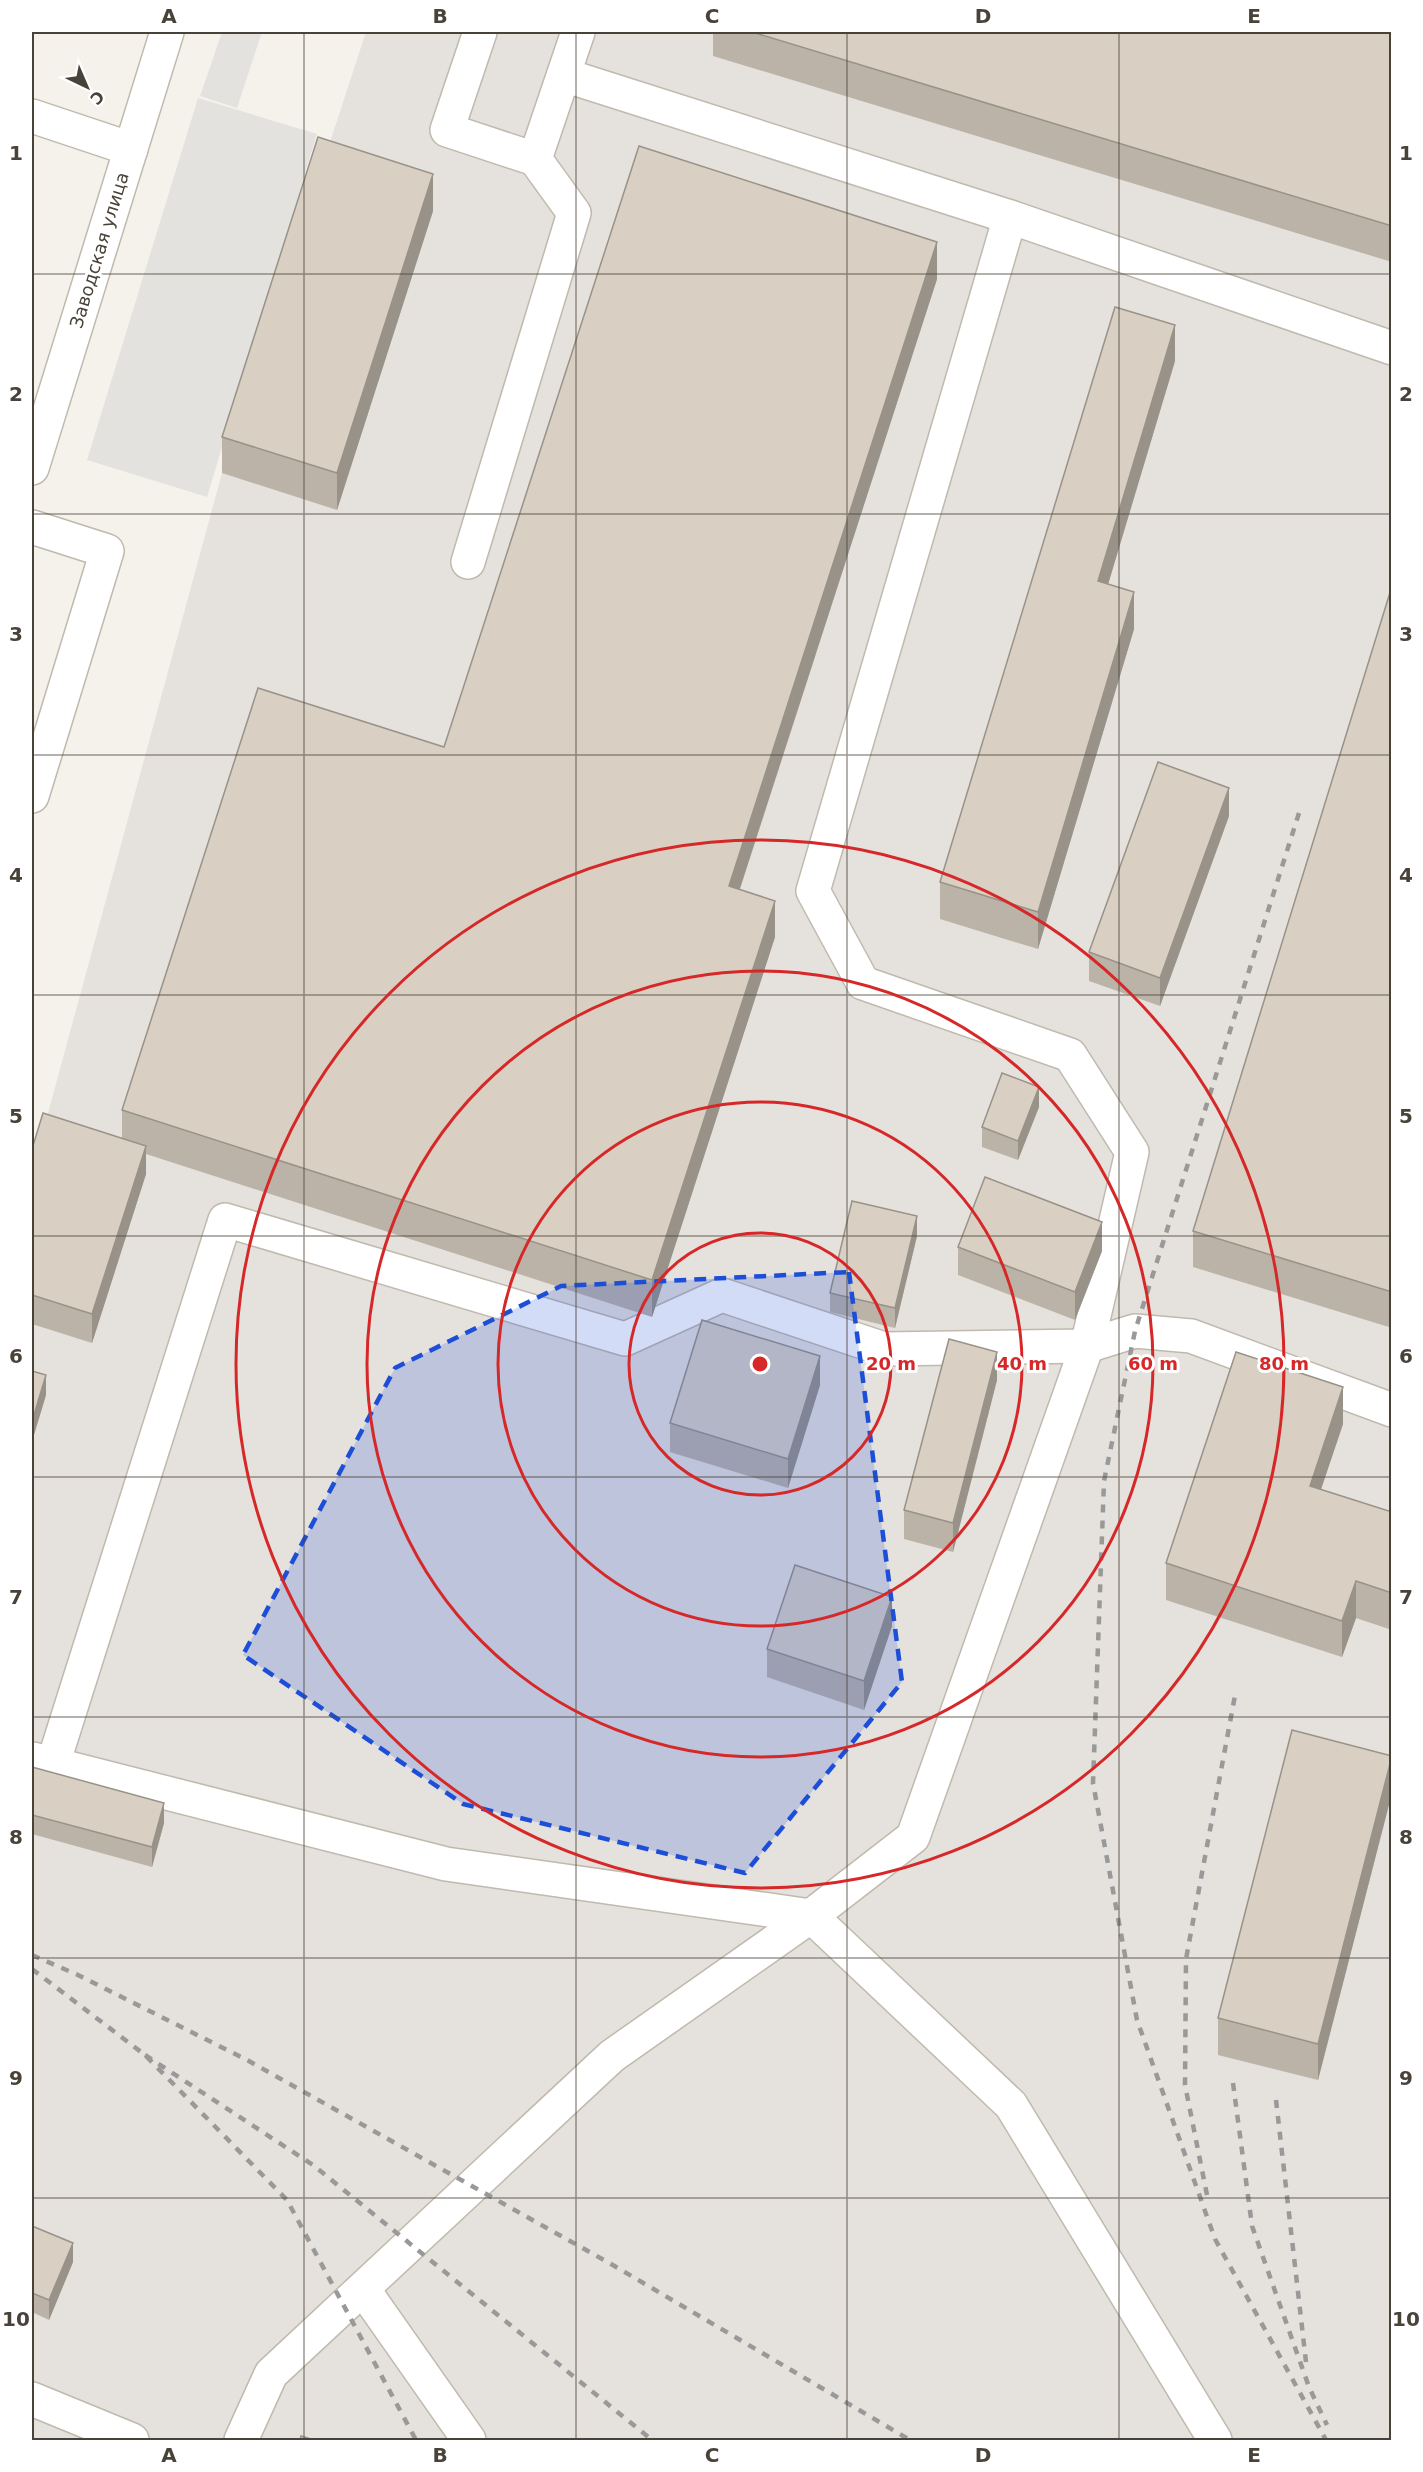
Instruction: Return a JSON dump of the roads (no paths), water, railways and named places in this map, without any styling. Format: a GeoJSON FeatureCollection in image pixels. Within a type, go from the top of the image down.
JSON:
{"type":"FeatureCollection","features":[{"type":"Feature","properties":{"kind":"street","name":"Заводская улица"},"geometry":{"type":"LineString","coordinates":[[32,468],[167,32]]}},
{"type":"Feature","properties":{"kind":"street"},"geometry":{"type":"LineString","coordinates":[[468,562],[574,213],[535,159],[447,130],[480,32]]}},
{"type":"Feature","properties":{"kind":"street"},"geometry":{"type":"LineString","coordinates":[[535,159],[578,32]]}},
{"type":"Feature","properties":{"kind":"street"},"geometry":{"type":"LineString","coordinates":[[564,75],[1010,217],[1392,348]]}},
{"type":"Feature","properties":{"kind":"street"},"geometry":{"type":"LineString","coordinates":[[32,116],[131,149]]}},
{"type":"Feature","properties":{"kind":"street"},"geometry":{"type":"LineString","coordinates":[[241,2440],[271,2374],[612,2056],[811,1916],[913,1837],[1088,1346],[1132,1152],[1070,1055],[863,983],[813,891],[1010,217]]}},
{"type":"Feature","properties":{"kind":"street"},"geometry":{"type":"LineString","coordinates":[[32,527],[106,551],[32,796]]}},
{"type":"Feature","properties":{"kind":"street"},"geometry":{"type":"LineString","coordinates":[[1215,2440],[1011,2105],[811,1916],[446,1864],[42,1761],[225,1220],[625,1339],[722,1295],[884,1348],[1088,1346],[1135,1331],[1191,1336],[1392,1410]]}},
{"type":"Feature","properties":{"kind":"street"},"geometry":{"type":"LineString","coordinates":[[363,2289],[469,2440]]}},
{"type":"Feature","properties":{"kind":"street"},"geometry":{"type":"LineString","coordinates":[[32,2399],[132,2440]]}},
{"type":"Feature","properties":{"kind":"railway"},"geometry":{"type":"LineString","coordinates":[[1299,813],[1135,1331],[1104,1481],[1093,1783],[1137,2020],[1215,2239],[1326,2440]]}},
{"type":"Feature","properties":{"kind":"railway"},"geometry":{"type":"LineString","coordinates":[[1207,2195],[1185,2085],[1186,1959],[1236,1690]]}},
{"type":"Feature","properties":{"kind":"railway"},"geometry":{"type":"LineString","coordinates":[[32,1955],[78,1975],[247,2060],[611,2264],[910,2440]]}},
{"type":"Feature","properties":{"kind":"railway"},"geometry":{"type":"LineString","coordinates":[[32,1969],[145,2055],[287,2200],[416,2440]]}},
{"type":"Feature","properties":{"kind":"railway"},"geometry":{"type":"LineString","coordinates":[[145,2055],[313,2165],[652,2440]]}},
{"type":"Feature","properties":{"kind":"railway"},"geometry":{"type":"LineString","coordinates":[[1233,2083],[1252,2226],[1309,2387],[1327,2425]]}},
{"type":"Feature","properties":{"kind":"railway"},"geometry":{"type":"LineString","coordinates":[[1276,2100],[1306,2362]]}}]}
